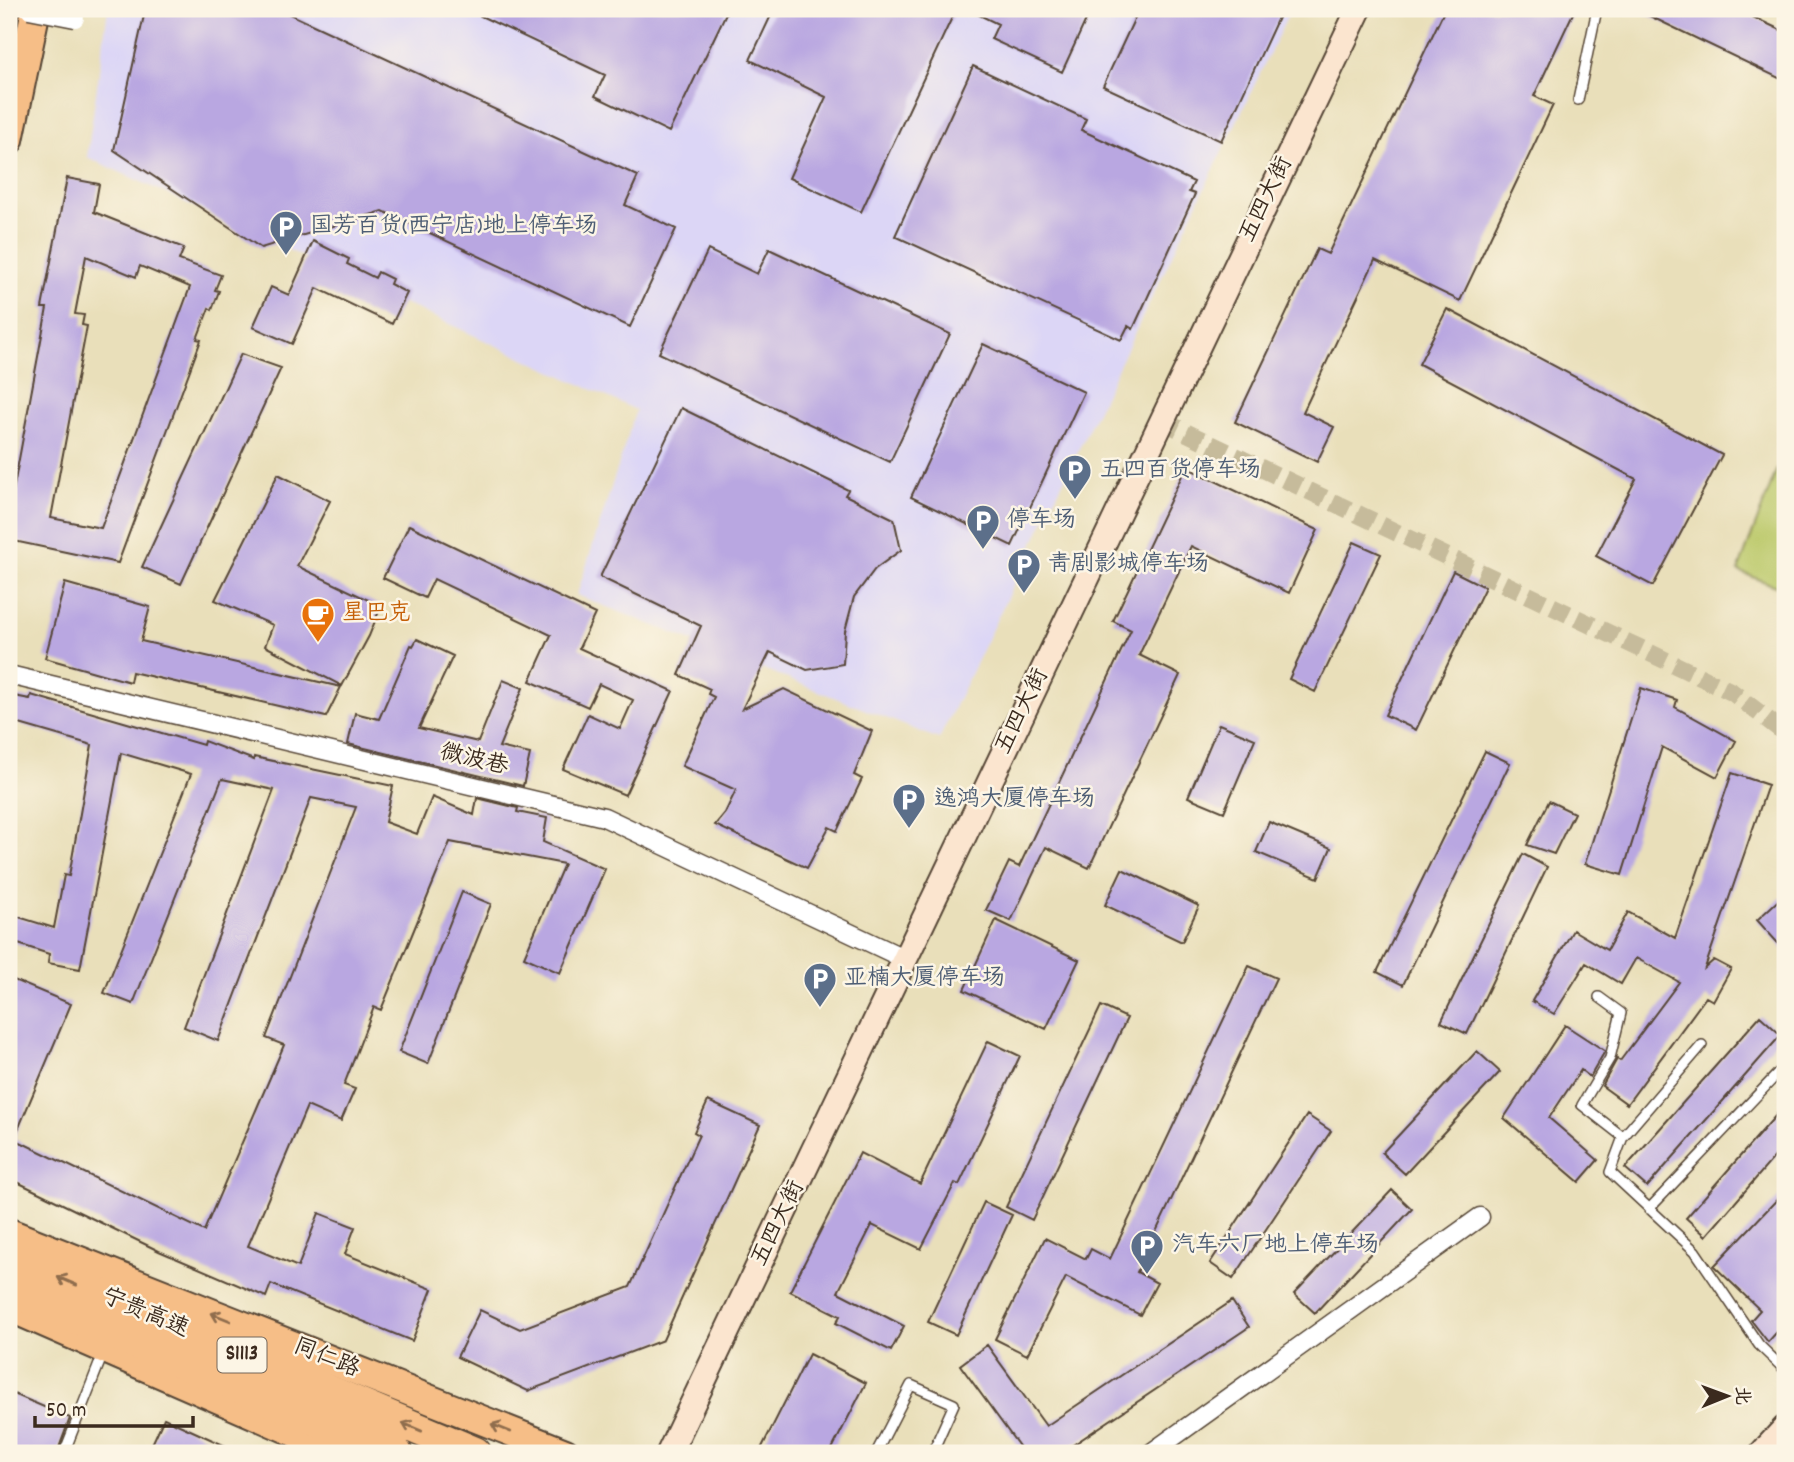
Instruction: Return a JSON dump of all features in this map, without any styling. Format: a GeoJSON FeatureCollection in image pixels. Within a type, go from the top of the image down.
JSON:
{"type":"FeatureCollection","features":[{"type":"Feature","properties":{"kind":"highway","name":"宁贵高速"},"geometry":{"type":"LineString","coordinates":[[9,1256],[475,1453]]}},
{"type":"Feature","properties":{"kind":"highway","name":"宁贵高速"},"geometry":{"type":"LineString","coordinates":[[9,1289],[396,1453]]}},
{"type":"Feature","properties":{"kind":"main road"},"geometry":{"type":"LineString","coordinates":[[9,140],[36,9]]}},
{"type":"Feature","properties":{"kind":"main road","name":"五四大街"},"geometry":{"type":"LineString","coordinates":[[669,1453],[1359,9]]}},
{"type":"Feature","properties":{"kind":"main road","name":"同仁路"},"geometry":{"type":"LineString","coordinates":[[9,1233],[565,1453]]}},
{"type":"Feature","properties":{"kind":"main road"},"geometry":{"type":"LineString","coordinates":[[9,1307],[343,1453]]}},
{"type":"Feature","properties":{"kind":"main road"},"geometry":{"type":"LineString","coordinates":[[1762,1453],[1785,1428]]}},
{"type":"Feature","properties":{"kind":"street"},"geometry":{"type":"LineString","coordinates":[[29,9],[75,18]]}},
{"type":"Feature","properties":{"kind":"street","name":"微波巷"},"geometry":{"type":"LineString","coordinates":[[9,675],[604,817],[905,959]]}},
{"type":"Feature","properties":{"kind":"street"},"geometry":{"type":"LineString","coordinates":[[1151,1453],[1480,1217]]}},
{"type":"Feature","properties":{"kind":"lane"},"geometry":{"type":"LineString","coordinates":[[1578,100],[1597,9]]}},
{"type":"Feature","properties":{"kind":"lane"},"geometry":{"type":"LineString","coordinates":[[1599,997],[1621,1013],[1610,1058],[1582,1105],[1623,1137]]}},
{"type":"Feature","properties":{"kind":"lane"},"geometry":{"type":"LineString","coordinates":[[1702,1045],[1623,1137],[1610,1172],[1695,1251],[1759,1345],[1785,1370]]}},
{"type":"Feature","properties":{"kind":"lane"},"geometry":{"type":"LineString","coordinates":[[1649,1209],[1785,1066]]}},
{"type":"Feature","properties":{"kind":"lane"},"geometry":{"type":"LineString","coordinates":[[64,1453],[105,1349]]}},
{"type":"Feature","properties":{"kind":"lane"},"geometry":{"type":"LineString","coordinates":[[876,1453],[911,1385],[954,1404],[932,1453]]}},
{"type":"Feature","properties":{"kind":"shaded area"},"geometry":{"type":"Polygon","coordinates":[[[108,9],[1291,9],[939,739],[577,595],[636,410],[87,157],[108,9]]]}},
{"type":"Feature","properties":{"kind":"green space"},"geometry":{"type":"Polygon","coordinates":[[[1785,448],[1785,590],[1738,571],[1785,448]]]}},
{"type":"Feature","properties":{"kind":"building"},"geometry":{"type":"Polygon","coordinates":[[[279,9],[638,176],[625,205],[676,229],[630,327],[383,211],[261,248],[114,150],[145,11],[279,9]]]}},
{"type":"Feature","properties":{"kind":"building"},"geometry":{"type":"Polygon","coordinates":[[[466,9],[728,9],[669,132],[595,96],[605,75],[466,9]]]}},
{"type":"Feature","properties":{"kind":"building"},"geometry":{"type":"Polygon","coordinates":[[[774,9],[956,9],[861,212],[789,178],[826,97],[750,60],[774,9]]]}},
{"type":"Feature","properties":{"kind":"building"},"geometry":{"type":"Polygon","coordinates":[[[967,9],[1091,9],[1062,72],[991,39],[998,24],[967,9]]]}},
{"type":"Feature","properties":{"kind":"building"},"geometry":{"type":"Polygon","coordinates":[[[1139,9],[1282,9],[1221,141],[1103,86],[1139,9]]]}},
{"type":"Feature","properties":{"kind":"building"},"geometry":{"type":"Polygon","coordinates":[[[1445,9],[1575,9],[1534,96],[1553,105],[1460,301],[1375,260],[1303,412],[1334,427],[1317,462],[1235,422],[1317,249],[1328,254],[1445,9]]]}},
{"type":"Feature","properties":{"kind":"building"},"geometry":{"type":"Polygon","coordinates":[[[1635,9],[1736,9],[1785,32],[1785,81],[1635,9]]]}},
{"type":"Feature","properties":{"kind":"building"},"geometry":{"type":"Polygon","coordinates":[[[973,66],[1086,119],[1081,130],[1194,182],[1189,192],[1195,194],[1133,329],[1128,326],[1121,340],[895,236],[973,66]]]}},
{"type":"Feature","properties":{"kind":"building"},"geometry":{"type":"Polygon","coordinates":[[[67,178],[99,184],[94,212],[184,248],[179,260],[221,275],[215,290],[219,291],[197,339],[201,340],[118,563],[9,540],[9,513],[47,308],[42,308],[67,178]],[[86,256],[75,314],[84,315],[82,325],[87,326],[51,518],[101,528],[190,287],[140,266],[136,277],[86,256]]]}},
{"type":"Feature","properties":{"kind":"building"},"geometry":{"type":"Polygon","coordinates":[[[313,241],[349,259],[347,264],[375,278],[378,272],[392,279],[390,284],[407,293],[392,324],[317,288],[292,344],[253,327],[271,287],[289,295],[313,241]]]}},
{"type":"Feature","properties":{"kind":"building"},"geometry":{"type":"Polygon","coordinates":[[[769,249],[950,334],[890,462],[659,353],[708,250],[757,274],[769,249]]]}},
{"type":"Feature","properties":{"kind":"building"},"geometry":{"type":"Polygon","coordinates":[[[1447,309],[1722,455],[1653,586],[1596,556],[1636,479],[1419,364],[1447,309]]]}},
{"type":"Feature","properties":{"kind":"building"},"geometry":{"type":"Polygon","coordinates":[[[983,344],[1084,392],[1012,546],[911,497],[983,344]]]}},
{"type":"Feature","properties":{"kind":"building"},"geometry":{"type":"Polygon","coordinates":[[[241,354],[281,368],[181,584],[142,567],[241,354]]]}},
{"type":"Feature","properties":{"kind":"building"},"geometry":{"type":"Polygon","coordinates":[[[681,408],[848,490],[845,495],[894,519],[901,550],[875,569],[854,597],[845,631],[843,664],[807,670],[770,652],[742,709],[784,689],[872,731],[854,775],[862,779],[837,831],[829,827],[807,868],[715,825],[725,813],[736,790],[682,766],[714,697],[708,694],[710,689],[679,675],[701,626],[600,577],[681,408]]]}},
{"type":"Feature","properties":{"kind":"building"},"geometry":{"type":"Polygon","coordinates":[[[1186,467],[1318,530],[1289,593],[1191,546],[1139,655],[1180,675],[1089,868],[1046,847],[1011,921],[986,910],[1009,862],[1019,867],[1131,630],[1113,621],[1186,467]]]}},
{"type":"Feature","properties":{"kind":"building"},"geometry":{"type":"Polygon","coordinates":[[[278,474],[330,501],[297,566],[381,606],[369,636],[342,686],[265,646],[273,625],[215,600],[278,474]]]}},
{"type":"Feature","properties":{"kind":"building"},"geometry":{"type":"Polygon","coordinates":[[[409,525],[595,614],[579,648],[673,691],[625,795],[563,769],[588,714],[620,729],[633,700],[599,684],[588,707],[530,681],[551,635],[434,579],[425,598],[383,578],[409,525]]]}},
{"type":"Feature","properties":{"kind":"building"},"geometry":{"type":"Polygon","coordinates":[[[1354,542],[1381,554],[1315,692],[1289,679],[1354,542]]]}},
{"type":"Feature","properties":{"kind":"building"},"geometry":{"type":"Polygon","coordinates":[[[1453,571],[1485,587],[1416,730],[1385,715],[1453,571]]]}},
{"type":"Feature","properties":{"kind":"building"},"geometry":{"type":"Polygon","coordinates":[[[65,583],[150,607],[141,641],[341,687],[326,717],[132,672],[130,682],[45,658],[65,583]]]}},
{"type":"Feature","properties":{"kind":"building"},"geometry":{"type":"Polygon","coordinates":[[[417,639],[453,656],[419,728],[478,742],[503,680],[523,688],[499,747],[530,754],[523,786],[348,744],[355,713],[379,719],[411,645],[413,646],[417,639]]]}},
{"type":"Feature","properties":{"kind":"building"},"geometry":{"type":"Polygon","coordinates":[[[1641,688],[1677,700],[1675,707],[1736,741],[1717,777],[1662,747],[1622,875],[1585,864],[1641,688]]]}},
{"type":"Feature","properties":{"kind":"building"},"geometry":{"type":"Polygon","coordinates":[[[9,695],[30,699],[31,695],[203,745],[204,741],[254,760],[254,757],[393,786],[385,822],[417,834],[432,797],[474,815],[477,798],[518,808],[517,812],[547,818],[543,842],[605,869],[560,973],[524,957],[564,864],[450,842],[381,1010],[374,1007],[344,1085],[355,1089],[341,1121],[307,1106],[248,1246],[298,1267],[319,1213],[355,1227],[345,1254],[432,1289],[412,1341],[271,1284],[266,1297],[159,1251],[9,1178],[9,978],[71,1004],[14,1139],[204,1231],[284,1045],[266,1038],[356,807],[311,798],[218,1041],[184,1027],[274,790],[222,779],[133,1004],[104,993],[191,774],[121,753],[80,969],[48,963],[49,954],[9,941],[9,914],[54,928],[64,875],[69,876],[92,745],[9,721],[9,695]]]}},
{"type":"Feature","properties":{"kind":"building"},"geometry":{"type":"Polygon","coordinates":[[[1219,724],[1255,739],[1224,812],[1188,797],[1219,724]]]}},
{"type":"Feature","properties":{"kind":"building"},"geometry":{"type":"Polygon","coordinates":[[[1485,751],[1510,763],[1403,985],[1377,972],[1485,751]]]}},
{"type":"Feature","properties":{"kind":"building"},"geometry":{"type":"Polygon","coordinates":[[[1732,773],[1768,785],[1705,968],[1714,960],[1731,969],[1713,1001],[1706,997],[1627,1104],[1602,1086],[1617,1059],[1620,1061],[1679,982],[1636,958],[1621,984],[1586,963],[1554,1014],[1532,1001],[1573,930],[1607,950],[1628,912],[1675,938],[1732,773]]]}},
{"type":"Feature","properties":{"kind":"building"},"geometry":{"type":"Polygon","coordinates":[[[1549,801],[1574,813],[1554,854],[1527,845],[1549,801]]]}},
{"type":"Feature","properties":{"kind":"building"},"geometry":{"type":"Polygon","coordinates":[[[1269,822],[1331,848],[1318,878],[1256,852],[1269,822]]]}},
{"type":"Feature","properties":{"kind":"building"},"geometry":{"type":"Polygon","coordinates":[[[1523,854],[1547,867],[1467,1034],[1441,1022],[1523,854]]]}},
{"type":"Feature","properties":{"kind":"building"},"geometry":{"type":"Polygon","coordinates":[[[1122,869],[1199,906],[1182,942],[1105,905],[1122,869]]]}},
{"type":"Feature","properties":{"kind":"building"},"geometry":{"type":"Polygon","coordinates":[[[462,892],[491,904],[428,1064],[399,1052],[462,892]]]}},
{"type":"Feature","properties":{"kind":"building"},"geometry":{"type":"Polygon","coordinates":[[[1785,894],[1785,951],[1757,920],[1785,894]]]}},
{"type":"Feature","properties":{"kind":"building"},"geometry":{"type":"Polygon","coordinates":[[[996,920],[1079,960],[1046,1029],[964,990],[996,920]]]}},
{"type":"Feature","properties":{"kind":"building"},"geometry":{"type":"Polygon","coordinates":[[[1249,966],[1276,978],[1137,1272],[1157,1283],[1140,1315],[1066,1277],[1027,1355],[995,1339],[1045,1238],[1086,1259],[1091,1249],[1110,1259],[1249,966]]]}},
{"type":"Feature","properties":{"kind":"building"},"geometry":{"type":"Polygon","coordinates":[[[1101,1006],[1127,1018],[1032,1220],[1006,1207],[1101,1006]]]}},
{"type":"Feature","properties":{"kind":"building"},"geometry":{"type":"Polygon","coordinates":[[[1760,1016],[1781,1035],[1647,1187],[1625,1168],[1760,1016]]]}},
{"type":"Feature","properties":{"kind":"building"},"geometry":{"type":"Polygon","coordinates":[[[1565,1025],[1605,1051],[1590,1077],[1581,1070],[1549,1118],[1598,1160],[1579,1182],[1504,1118],[1565,1025]]]}},
{"type":"Feature","properties":{"kind":"building"},"geometry":{"type":"Polygon","coordinates":[[[988,1041],[1020,1056],[959,1185],[955,1183],[921,1249],[872,1225],[838,1292],[904,1326],[891,1351],[836,1323],[840,1316],[790,1291],[860,1153],[920,1184],[988,1041]]]}},
{"type":"Feature","properties":{"kind":"building"},"geometry":{"type":"Polygon","coordinates":[[[1477,1051],[1500,1072],[1405,1174],[1382,1153],[1477,1051]]]}},
{"type":"Feature","properties":{"kind":"building"},"geometry":{"type":"Polygon","coordinates":[[[708,1101],[760,1125],[663,1340],[528,1391],[457,1357],[480,1310],[520,1329],[630,1287],[699,1135],[694,1132],[708,1101]]]}},
{"type":"Feature","properties":{"kind":"building"},"geometry":{"type":"Polygon","coordinates":[[[1785,1105],[1785,1145],[1706,1236],[1686,1218],[1785,1105]]]}},
{"type":"Feature","properties":{"kind":"building"},"geometry":{"type":"Polygon","coordinates":[[[1307,1115],[1331,1131],[1233,1279],[1210,1263],[1307,1115]]]}},
{"type":"Feature","properties":{"kind":"building"},"geometry":{"type":"Polygon","coordinates":[[[1392,1190],[1412,1209],[1315,1313],[1294,1294],[1392,1190]]]}},
{"type":"Feature","properties":{"kind":"building"},"geometry":{"type":"Polygon","coordinates":[[[1785,1191],[1785,1323],[1768,1342],[1751,1320],[1760,1310],[1714,1266],[1785,1191]]]}},
{"type":"Feature","properties":{"kind":"building"},"geometry":{"type":"Polygon","coordinates":[[[984,1202],[1012,1215],[956,1335],[928,1322],[984,1202]]]}},
{"type":"Feature","properties":{"kind":"building"},"geometry":{"type":"Polygon","coordinates":[[[1232,1301],[1249,1327],[1061,1453],[1024,1453],[960,1365],[987,1345],[1046,1426],[1232,1301]]]}},
{"type":"Feature","properties":{"kind":"building"},"geometry":{"type":"Polygon","coordinates":[[[809,1354],[866,1383],[830,1453],[759,1453],[809,1354]]]}},
{"type":"Feature","properties":{"kind":"building"},"geometry":{"type":"Polygon","coordinates":[[[9,1392],[70,1418],[57,1453],[9,1453],[9,1392]]]}},
{"type":"Feature","properties":{"kind":"building"},"geometry":{"type":"Polygon","coordinates":[[[164,1418],[241,1453],[148,1453],[164,1418]]]}},
{"type":"Feature","properties":{"kind":"tunnel"},"geometry":{"type":"LineString","coordinates":[[1162,421],[1732,692],[1785,733]]}},
{"type":"Feature","properties":{"kind":"place","name":"国芳百货(西宁店)地上停车场"},"geometry":{"type":"Point","coordinates":[286,257]}},
{"type":"Feature","properties":{"kind":"place","name":"五四百货停车场"},"geometry":{"type":"Point","coordinates":[1075,501]}},
{"type":"Feature","properties":{"kind":"place","name":"停车场"},"geometry":{"type":"Point","coordinates":[983,551]}},
{"type":"Feature","properties":{"kind":"place","name":"青剧影城停车场"},"geometry":{"type":"Point","coordinates":[1024,595]}},
{"type":"Feature","properties":{"kind":"place","name":"星巴克"},"geometry":{"type":"Point","coordinates":[318,644]}},
{"type":"Feature","properties":{"kind":"place","name":"逸鸿大厦停车场"},"geometry":{"type":"Point","coordinates":[909,830]}},
{"type":"Feature","properties":{"kind":"place","name":"亚楠大厦停车场"},"geometry":{"type":"Point","coordinates":[820,1009]}},
{"type":"Feature","properties":{"kind":"place","name":"汽车六厂地上停车场"},"geometry":{"type":"Point","coordinates":[1147,1276]}}]}
